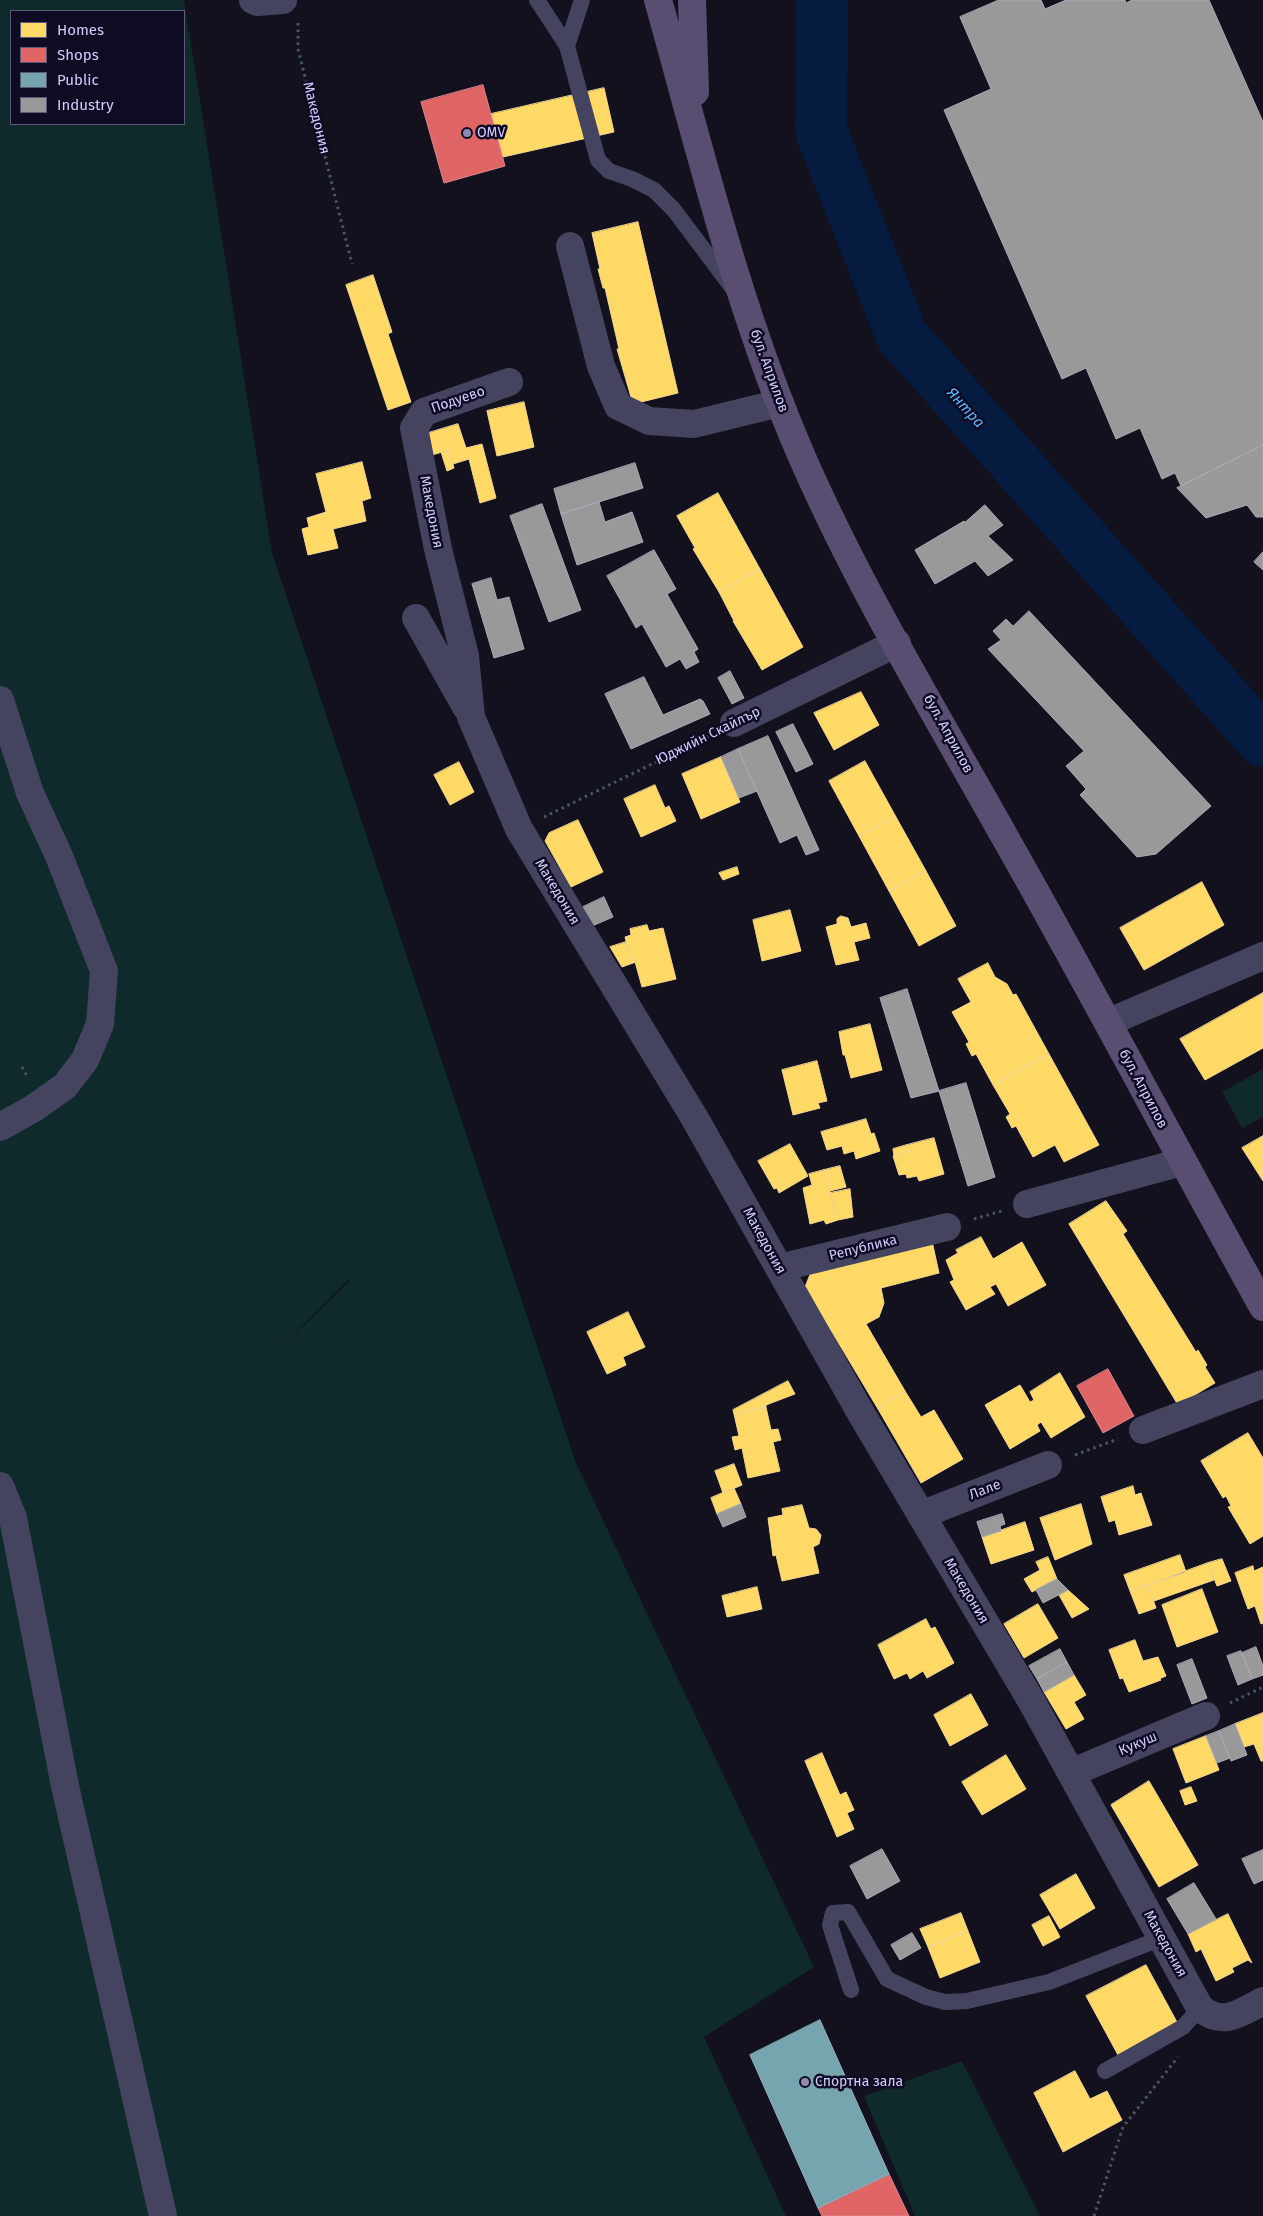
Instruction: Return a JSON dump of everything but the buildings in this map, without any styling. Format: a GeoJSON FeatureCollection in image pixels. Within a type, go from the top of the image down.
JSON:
{"type":"FeatureCollection","features":[{"type":"Feature","properties":{"kind":"main road","name":"бул. Априлов"},"geometry":{"type":"LineString","coordinates":[[658,0],[745,305],[780,403],[830,518],[897,643],[1109,1022],[1182,1162],[1263,1307]]}},
{"type":"Feature","properties":{"kind":"main road","name":"бул. Априлов"},"geometry":{"type":"LineString","coordinates":[[692,0],[696,134]]}},
{"type":"Feature","properties":{"kind":"street"},"geometry":{"type":"LineString","coordinates":[[253,0],[290,10]]}},
{"type":"Feature","properties":{"kind":"street"},"geometry":{"type":"LineString","coordinates":[[570,246],[601,366],[618,406],[649,421],[694,424],[780,403]]}},
{"type":"Feature","properties":{"kind":"street","name":"Подуево"},"geometry":{"type":"LineString","coordinates":[[414,428],[424,412],[509,382]]}},
{"type":"Feature","properties":{"kind":"street","name":"Македония"},"geometry":{"type":"LineString","coordinates":[[414,428],[438,549],[465,656],[471,717],[519,829],[694,1117],[921,1515],[1032,1702],[1205,2012]]}},
{"type":"Feature","properties":{"kind":"street"},"geometry":{"type":"LineString","coordinates":[[416,618],[471,717]]}},
{"type":"Feature","properties":{"kind":"street","name":"Юджийн Скайлър"},"geometry":{"type":"LineString","coordinates":[[734,723],[897,643]]}},
{"type":"Feature","properties":{"kind":"street"},"geometry":{"type":"LineString","coordinates":[[0,700],[30,793],[60,856],[104,971],[100,1024],[85,1060],[66,1086],[34,1108],[0,1127]]}},
{"type":"Feature","properties":{"kind":"street"},"geometry":{"type":"LineString","coordinates":[[1109,1022],[1263,956]]}},
{"type":"Feature","properties":{"kind":"street"},"geometry":{"type":"LineString","coordinates":[[1027,1204],[1182,1162]]}},
{"type":"Feature","properties":{"kind":"street","name":"Република"},"geometry":{"type":"LineString","coordinates":[[779,1268],[947,1228]]}},
{"type":"Feature","properties":{"kind":"street"},"geometry":{"type":"LineString","coordinates":[[1143,1430],[1263,1384]]}},
{"type":"Feature","properties":{"kind":"street","name":"Лале"},"geometry":{"type":"LineString","coordinates":[[921,1515],[1048,1465]]}},
{"type":"Feature","properties":{"kind":"street"},"geometry":{"type":"LineString","coordinates":[[0,1486],[13,1518],[65,1786],[163,2216]]}},
{"type":"Feature","properties":{"kind":"street","name":"Кукуш"},"geometry":{"type":"LineString","coordinates":[[1071,1773],[1206,1716]]}},
{"type":"Feature","properties":{"kind":"street"},"geometry":{"type":"LineString","coordinates":[[1205,2012],[1221,2018],[1234,2016],[1263,2001]]}},
{"type":"Feature","properties":{"kind":"lane"},"geometry":{"type":"LineString","coordinates":[[537,0],[567,46],[598,160],[609,171],[632,179],[654,190],[667,203],[745,305]]}},
{"type":"Feature","properties":{"kind":"lane"},"geometry":{"type":"LineString","coordinates":[[567,46],[582,0]]}},
{"type":"Feature","properties":{"kind":"lane"},"geometry":{"type":"LineString","coordinates":[[851,1990],[830,1925],[833,1913],[848,1912],[887,1979],[926,1997],[945,2002],[967,2001],[1049,1982],[1162,1938]]}},
{"type":"Feature","properties":{"kind":"lane"},"geometry":{"type":"LineString","coordinates":[[1104,2071],[1205,2012]]}},
{"type":"Feature","properties":{"kind":"path","name":"Македония"},"geometry":{"type":"LineString","coordinates":[[290,10],[352,264]]}},
{"type":"Feature","properties":{"kind":"path","name":"Юджийн Скайлър"},"geometry":{"type":"LineString","coordinates":[[519,829],[734,723]]}},
{"type":"Feature","properties":{"kind":"path"},"geometry":{"type":"LineString","coordinates":[[947,1228],[1027,1204]]}},
{"type":"Feature","properties":{"kind":"path"},"geometry":{"type":"LineString","coordinates":[[1048,1465],[1143,1430]]}},
{"type":"Feature","properties":{"kind":"path"},"geometry":{"type":"LineString","coordinates":[[1206,1716],[1263,1687]]}},
{"type":"Feature","properties":{"kind":"path"},"geometry":{"type":"LineString","coordinates":[[1094,2216],[1123,2127],[1181,2053]]}},
{"type":"Feature","properties":{"kind":"green space"},"geometry":{"type":"Polygon","coordinates":[[[0,0],[184,0],[272,553],[576,1463],[814,1967],[704,2037],[786,2216],[0,2216],[0,0]],[[349,1279],[277,1351],[350,1281],[349,1279]]]}},
{"type":"Feature","properties":{"kind":"green space"},"geometry":{"type":"Polygon","coordinates":[[[1263,1069],[1263,1117],[1242,1128],[1222,1092],[1263,1069]]]}},
{"type":"Feature","properties":{"kind":"green space"},"geometry":{"type":"Polygon","coordinates":[[[962,2061],[1040,2216],[915,2216],[864,2096],[962,2061]]]}},
{"type":"Feature","properties":{"kind":"waterway","name":"Янтра"},"geometry":{"type":"LineString","coordinates":[[822,0],[821,131],[902,336],[1263,741]]}},
{"type":"Feature","properties":{"kind":"place","name":"OMV"},"geometry":{"type":"Point","coordinates":[467,133]}},
{"type":"Feature","properties":{"kind":"place","name":"Спортна зала"},"geometry":{"type":"Point","coordinates":[805,2082]}}]}
